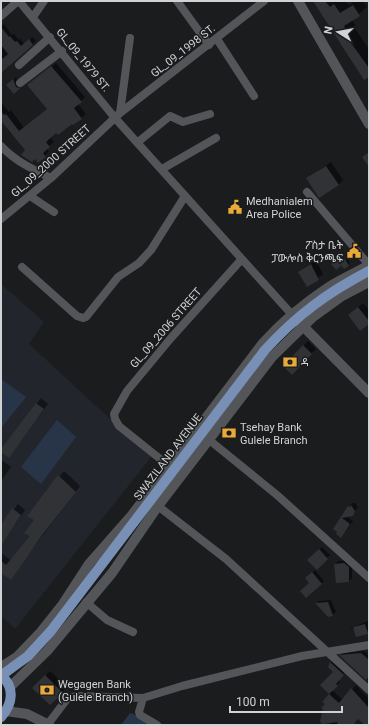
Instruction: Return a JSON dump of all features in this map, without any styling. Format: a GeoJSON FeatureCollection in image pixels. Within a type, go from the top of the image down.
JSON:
{"type":"FeatureCollection","features":[{"type":"Feature","properties":{"kind":"main road"},"geometry":{"type":"LineString","coordinates":[[298,1],[369,124]]}},
{"type":"Feature","properties":{"kind":"main road"},"geometry":{"type":"LineString","coordinates":[[4,677],[47,651],[86,602],[112,573],[158,506],[272,357],[297,321],[329,287],[369,265]]}},
{"type":"Feature","properties":{"kind":"main road","name":"SWAZILAND AVENUE"},"geometry":{"type":"LineString","coordinates":[[4,677],[28,656],[51,631],[265,350],[324,296],[369,271]]}},
{"type":"Feature","properties":{"kind":"main road","name":"SWAZILAND AVENUE"},"geometry":{"type":"LineString","coordinates":[[297,321],[324,302],[369,276]]}},
{"type":"Feature","properties":{"kind":"main road"},"geometry":{"type":"LineString","coordinates":[[4,714],[10,704],[4,677],[17,657],[40,633],[63,604],[88,564],[121,528],[257,350],[297,321],[369,282]]}},
{"type":"Feature","properties":{"kind":"main road"},"geometry":{"type":"LineString","coordinates":[[297,321],[369,392]]}},
{"type":"Feature","properties":{"kind":"main road"},"geometry":{"type":"LineString","coordinates":[[4,714],[26,714],[48,725]]}},
{"type":"Feature","properties":{"kind":"street"},"geometry":{"type":"LineString","coordinates":[[1,16],[18,1]]}},
{"type":"Feature","properties":{"kind":"street","name":"GL_09_1979 ST."},"geometry":{"type":"LineString","coordinates":[[18,1],[118,115],[138,142],[185,196],[297,321]]}},
{"type":"Feature","properties":{"kind":"street"},"geometry":{"type":"LineString","coordinates":[[33,17],[44,1]]}},
{"type":"Feature","properties":{"kind":"street"},"geometry":{"type":"LineString","coordinates":[[177,1],[209,45]]}},
{"type":"Feature","properties":{"kind":"street","name":"GL_09_1998 ST."},"geometry":{"type":"LineString","coordinates":[[118,115],[264,1]]}},
{"type":"Feature","properties":{"kind":"street"},"geometry":{"type":"LineString","coordinates":[[19,65],[50,37]]}},
{"type":"Feature","properties":{"kind":"street"},"geometry":{"type":"LineString","coordinates":[[118,115],[130,38]]}},
{"type":"Feature","properties":{"kind":"street"},"geometry":{"type":"LineString","coordinates":[[216,39],[254,96]]}},
{"type":"Feature","properties":{"kind":"street"},"geometry":{"type":"LineString","coordinates":[[20,83],[62,51]]}},
{"type":"Feature","properties":{"kind":"street"},"geometry":{"type":"LineString","coordinates":[[138,142],[170,116],[183,122],[210,114]]}},
{"type":"Feature","properties":{"kind":"street","name":"GL_09_2000 STREET"},"geometry":{"type":"LineString","coordinates":[[1,219],[51,178],[118,115]]}},
{"type":"Feature","properties":{"kind":"street"},"geometry":{"type":"LineString","coordinates":[[162,169],[216,138]]}},
{"type":"Feature","properties":{"kind":"street"},"geometry":{"type":"LineString","coordinates":[[1,146],[10,156],[27,167],[51,178]]}},
{"type":"Feature","properties":{"kind":"street"},"geometry":{"type":"LineString","coordinates":[[307,192],[369,265]]}},
{"type":"Feature","properties":{"kind":"street"},"geometry":{"type":"LineString","coordinates":[[30,196],[54,212]]}},
{"type":"Feature","properties":{"kind":"street"},"geometry":{"type":"LineString","coordinates":[[22,267],[77,316],[83,318],[86,317],[118,277],[139,263],[151,250],[185,196]]}},
{"type":"Feature","properties":{"kind":"street","name":"GL_09_2006 STREET"},"geometry":{"type":"LineString","coordinates":[[169,466],[119,426],[115,420],[114,414],[127,390],[206,298],[241,260]]}},
{"type":"Feature","properties":{"kind":"street"},"geometry":{"type":"LineString","coordinates":[[208,439],[277,494],[369,578]]}},
{"type":"Feature","properties":{"kind":"street"},"geometry":{"type":"LineString","coordinates":[[158,506],[226,560],[369,690]]}},
{"type":"Feature","properties":{"kind":"street"},"geometry":{"type":"LineString","coordinates":[[86,602],[107,620],[133,632]]}},
{"type":"Feature","properties":{"kind":"street"},"geometry":{"type":"LineString","coordinates":[[48,725],[67,699],[76,696],[143,698],[182,686],[325,651],[369,645]]}},
{"type":"Feature","properties":{"kind":"street"},"geometry":{"type":"LineString","coordinates":[[143,698],[139,712],[140,715],[157,725]]}},
{"type":"Feature","properties":{"kind":"shaded area"},"geometry":{"type":"Polygon","coordinates":[[[1,284],[44,322],[29,344],[151,457],[15,629],[1,615],[1,284]]]}},
{"type":"Feature","properties":{"kind":"shaded area"},"geometry":{"type":"Polygon","coordinates":[[[1,379],[26,397],[1,428],[1,379]]]}},
{"type":"Feature","properties":{"kind":"shaded area"},"geometry":{"type":"Polygon","coordinates":[[[57,420],[76,437],[41,484],[21,467],[57,420]]]}},
{"type":"Feature","properties":{"kind":"shaded area"},"geometry":{"type":"Polygon","coordinates":[[[130,713],[165,725],[121,725],[130,713]]]}},
{"type":"Feature","properties":{"kind":"building"},"geometry":{"type":"Polygon","coordinates":[[[313,1],[325,1],[330,7],[334,4],[340,13],[353,5],[360,16],[344,26],[348,34],[346,36],[369,68],[369,77],[364,80],[313,1]]]}},
{"type":"Feature","properties":{"kind":"building"},"geometry":{"type":"Polygon","coordinates":[[[1,27],[9,37],[10,36],[15,42],[17,41],[21,46],[29,39],[33,45],[1,73],[1,60],[8,54],[1,45],[1,27]]]}},
{"type":"Feature","properties":{"kind":"building"},"geometry":{"type":"Polygon","coordinates":[[[51,66],[82,102],[74,108],[82,119],[73,125],[72,124],[58,135],[56,133],[46,142],[50,147],[43,153],[46,157],[38,163],[35,159],[32,162],[21,155],[25,150],[1,121],[1,111],[4,115],[6,114],[19,131],[47,109],[27,85],[51,66]]]}},
{"type":"Feature","properties":{"kind":"building"},"geometry":{"type":"Polygon","coordinates":[[[13,79],[16,87],[20,88],[14,94],[6,85],[13,79]]]}},
{"type":"Feature","properties":{"kind":"building"},"geometry":{"type":"Polygon","coordinates":[[[369,152],[369,167],[362,157],[369,152]]]}},
{"type":"Feature","properties":{"kind":"building"},"geometry":{"type":"Polygon","coordinates":[[[326,166],[339,185],[319,198],[306,178],[326,166]]]}},
{"type":"Feature","properties":{"kind":"building"},"geometry":{"type":"Polygon","coordinates":[[[337,259],[341,266],[336,270],[331,264],[337,259]]]}},
{"type":"Feature","properties":{"kind":"building"},"geometry":{"type":"Polygon","coordinates":[[[345,259],[349,266],[344,269],[340,264],[345,259]]]}},
{"type":"Feature","properties":{"kind":"building"},"geometry":{"type":"Polygon","coordinates":[[[311,264],[319,280],[307,287],[298,272],[311,264]]]}},
{"type":"Feature","properties":{"kind":"building"},"geometry":{"type":"Polygon","coordinates":[[[358,307],[369,321],[369,324],[360,331],[348,315],[358,307]]]}},
{"type":"Feature","properties":{"kind":"building"},"geometry":{"type":"Polygon","coordinates":[[[303,345],[312,354],[292,375],[283,366],[303,345]]]}},
{"type":"Feature","properties":{"kind":"building"},"geometry":{"type":"Polygon","coordinates":[[[36,403],[44,409],[9,458],[1,452],[1,449],[36,403]]]}},
{"type":"Feature","properties":{"kind":"building"},"geometry":{"type":"Polygon","coordinates":[[[58,475],[76,492],[43,534],[11,580],[1,573],[1,561],[6,565],[30,536],[24,533],[34,520],[27,516],[58,475]]]}},
{"type":"Feature","properties":{"kind":"building"},"geometry":{"type":"Polygon","coordinates":[[[351,505],[355,511],[353,516],[342,518],[350,524],[341,538],[333,529],[348,506],[350,507],[351,505]]]}},
{"type":"Feature","properties":{"kind":"building"},"geometry":{"type":"Polygon","coordinates":[[[12,508],[21,515],[1,546],[1,525],[12,508]]]}},
{"type":"Feature","properties":{"kind":"building"},"geometry":{"type":"Polygon","coordinates":[[[319,549],[328,559],[317,570],[307,560],[319,549]]]}},
{"type":"Feature","properties":{"kind":"building"},"geometry":{"type":"Polygon","coordinates":[[[344,563],[349,567],[349,582],[336,583],[334,564],[344,563]]]}},
{"type":"Feature","properties":{"kind":"building"},"geometry":{"type":"Polygon","coordinates":[[[312,572],[322,584],[306,598],[300,591],[309,583],[305,578],[312,572]]]}},
{"type":"Feature","properties":{"kind":"building"},"geometry":{"type":"Polygon","coordinates":[[[328,602],[333,616],[328,617],[315,603],[328,602]]]}},
{"type":"Feature","properties":{"kind":"building"},"geometry":{"type":"Polygon","coordinates":[[[365,624],[368,634],[356,637],[353,627],[365,624]]]}},
{"type":"Feature","properties":{"kind":"building"},"geometry":{"type":"Polygon","coordinates":[[[361,653],[369,660],[369,677],[366,680],[339,655],[361,653]]]}},
{"type":"Feature","properties":{"kind":"building"},"geometry":{"type":"Polygon","coordinates":[[[330,662],[344,675],[336,684],[338,686],[329,694],[320,685],[333,672],[328,667],[330,662]]]}},
{"type":"Feature","properties":{"kind":"building","name":"Wegagen Bank (Gulele Branch)"},"geometry":{"type":"Polygon","coordinates":[[[45,675],[63,693],[50,705],[32,688],[45,675]]]}},
{"type":"Feature","properties":{"kind":"building"},"geometry":{"type":"Polygon","coordinates":[[[351,688],[369,708],[369,725],[365,725],[358,719],[353,725],[336,725],[338,722],[322,724],[320,721],[323,709],[321,708],[325,704],[322,702],[329,694],[339,703],[351,688]]]}},
{"type":"Feature","properties":{"kind":"place","name":"Medhanialem Area Police"},"geometry":{"type":"Point","coordinates":[235,207]}},
{"type":"Feature","properties":{"kind":"place","name":"ፖስታ ቤት ፓውሎስ ቅርንጫፍ"},"geometry":{"type":"Point","coordinates":[354,251]}},
{"type":"Feature","properties":{"kind":"place","name":"ዳ"},"geometry":{"type":"Point","coordinates":[290,362]}},
{"type":"Feature","properties":{"kind":"place","name":"Tsehay Bank Gulele Branch"},"geometry":{"type":"Point","coordinates":[229,433]}},
{"type":"Feature","properties":{"kind":"place","name":"Wegagen Bank (Gulele Branch)"},"geometry":{"type":"Point","coordinates":[47,690]}}]}
